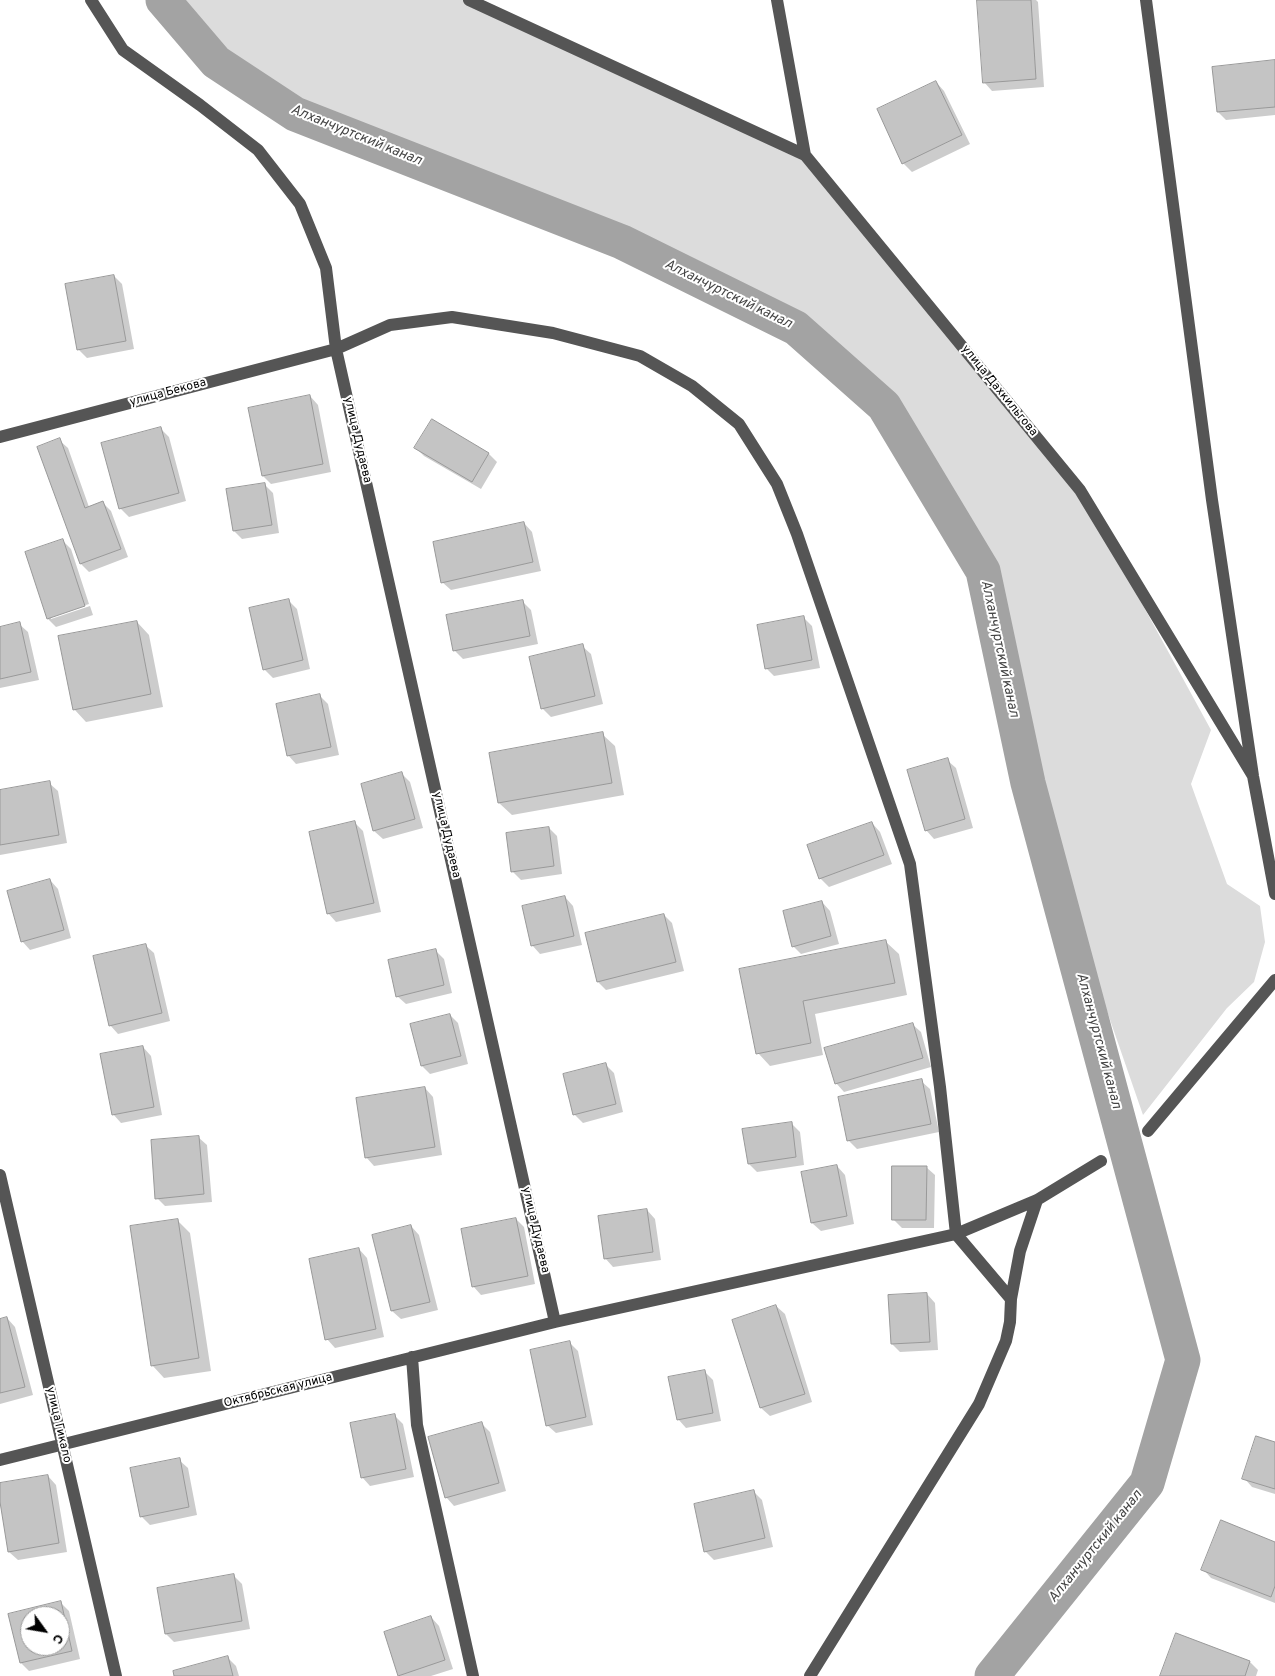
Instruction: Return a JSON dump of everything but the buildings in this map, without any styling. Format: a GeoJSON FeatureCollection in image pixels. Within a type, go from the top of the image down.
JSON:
{"type":"FeatureCollection","features":[{"type":"Feature","properties":{"kind":"street","name":"улица Дудаева"},"geometry":{"type":"LineString","coordinates":[[91,0],[123,50],[200,105],[258,150],[300,204],[326,268],[336,349],[556,1322]]}},
{"type":"Feature","properties":{"kind":"street"},"geometry":{"type":"LineString","coordinates":[[469,0],[541,35],[805,155]]}},
{"type":"Feature","properties":{"kind":"street","name":"улица Дахкильгова"},"geometry":{"type":"LineString","coordinates":[[777,0],[805,155],[1080,490],[1253,776]]}},
{"type":"Feature","properties":{"kind":"street"},"geometry":{"type":"LineString","coordinates":[[1146,0],[1210,490],[1253,776],[1275,894]]}},
{"type":"Feature","properties":{"kind":"street","name":"улица Бекова"},"geometry":{"type":"LineString","coordinates":[[0,437],[336,349],[390,325],[452,318],[553,333],[640,356],[692,386],[739,424],[777,484],[797,534],[910,864],[940,1087],[956,1234]]}},
{"type":"Feature","properties":{"kind":"street"},"geometry":{"type":"LineString","coordinates":[[1148,1131],[1275,980]]}},
{"type":"Feature","properties":{"kind":"street","name":"Октябрьская улица"},"geometry":{"type":"LineString","coordinates":[[0,1460],[556,1322],[956,1234],[1037,1200],[1101,1161]]}},
{"type":"Feature","properties":{"kind":"street","name":"улица Гикало"},"geometry":{"type":"LineString","coordinates":[[0,1175],[116,1676]]}},
{"type":"Feature","properties":{"kind":"street"},"geometry":{"type":"LineString","coordinates":[[810,1676],[978,1404],[1006,1341],[1010,1322],[1011,1299],[1020,1251],[1037,1200]]}},
{"type":"Feature","properties":{"kind":"street"},"geometry":{"type":"LineString","coordinates":[[956,1234],[1011,1299]]}},
{"type":"Feature","properties":{"kind":"street"},"geometry":{"type":"LineString","coordinates":[[412,1357],[417,1425],[473,1676]]}},
{"type":"Feature","properties":{"kind":"shaded area"},"geometry":{"type":"Polygon","coordinates":[[[163,0],[469,0],[805,155],[1080,490],[1211,730],[1191,784],[1227,884],[1260,906],[1265,942],[1254,982],[1227,1008],[1143,1115],[1028,783],[983,571],[884,406],[796,328],[622,242],[295,114],[216,62],[163,0]]]}},
{"type":"Feature","properties":{"kind":"waterway","name":"Алханчуртский канал"},"geometry":{"type":"LineString","coordinates":[[163,0],[216,62],[295,114],[622,242],[796,328],[884,406],[983,571],[1028,783],[1183,1360],[1147,1483],[992,1676]]}}]}
